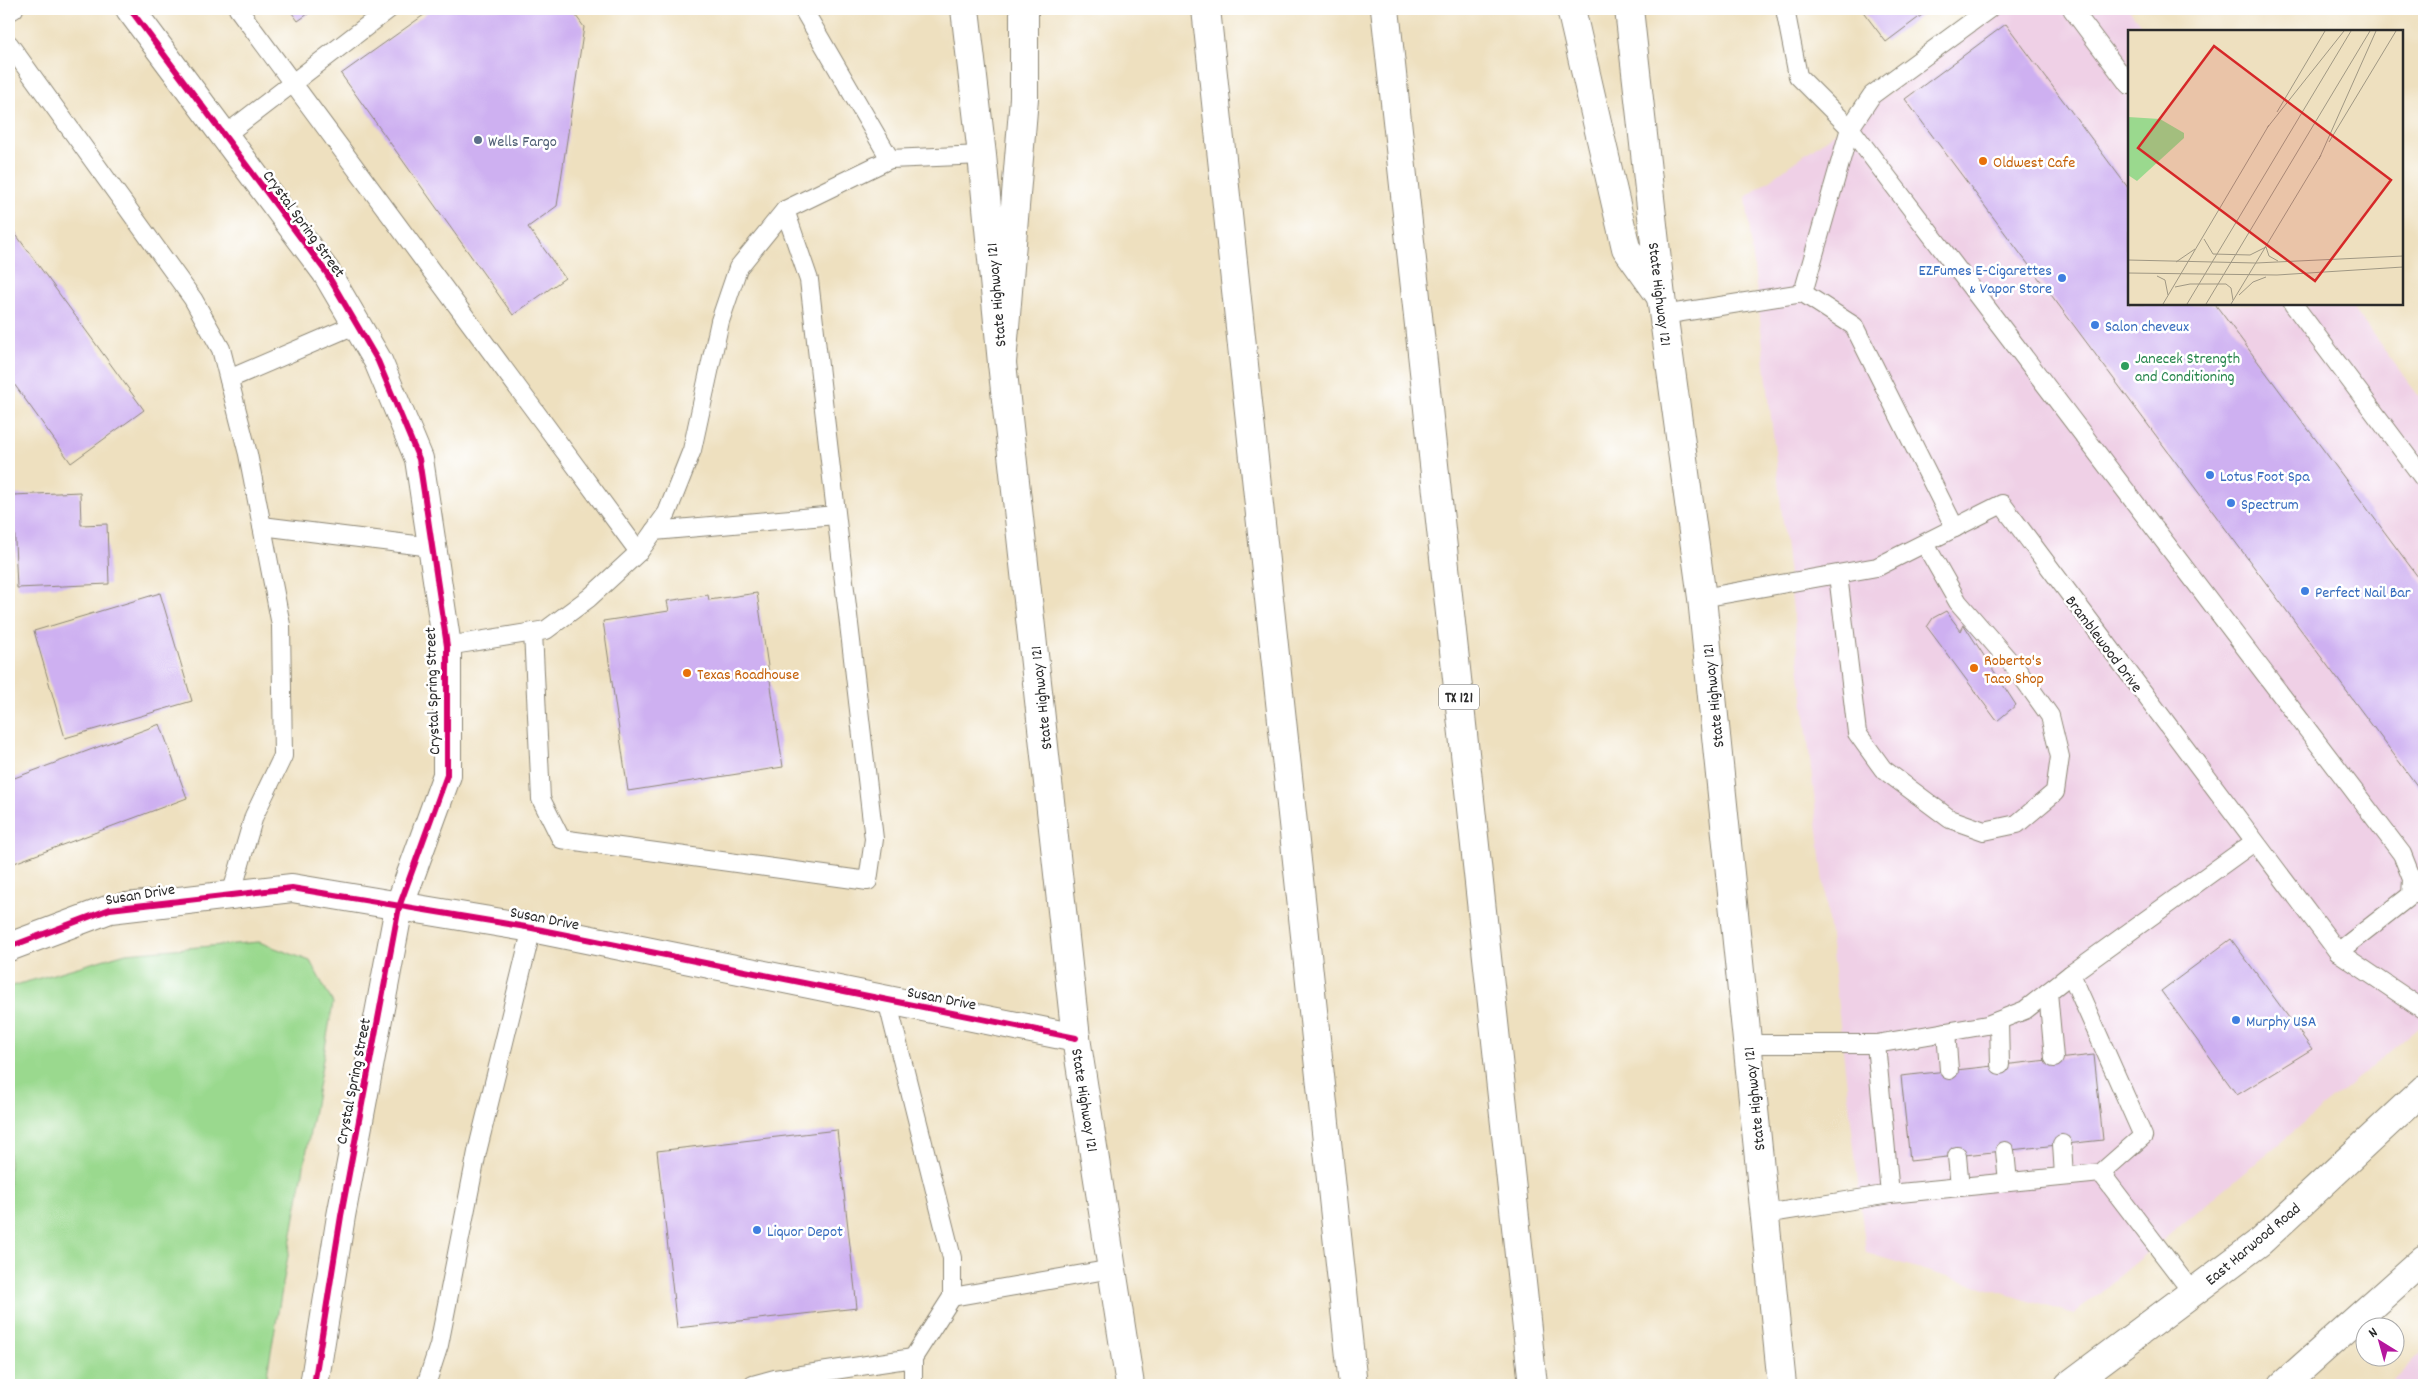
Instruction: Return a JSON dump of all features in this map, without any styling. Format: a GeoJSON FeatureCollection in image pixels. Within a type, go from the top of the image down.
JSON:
{"type":"FeatureCollection","features":[{"type":"Feature","properties":{"kind":"main road","name":"Crystal Spring Street"},"geometry":{"type":"LineString","coordinates":[[130,9],[326,272],[378,361],[419,459],[447,646],[447,775],[399,907],[341,1216],[314,1385]]}},
{"type":"Feature","properties":{"kind":"main road","name":"State Highway 121"},"geometry":{"type":"LineString","coordinates":[[965,9],[1076,1038],[1130,1385]]}},
{"type":"Feature","properties":{"kind":"main road"},"geometry":{"type":"LineString","coordinates":[[1002,363],[1024,98],[1024,9]]}},
{"type":"Feature","properties":{"kind":"main road"},"geometry":{"type":"LineString","coordinates":[[1206,9],[1353,1385]]}},
{"type":"Feature","properties":{"kind":"main road","name":"TX 121"},"geometry":{"type":"LineString","coordinates":[[1385,9],[1533,1385]]}},
{"type":"Feature","properties":{"kind":"main road"},"geometry":{"type":"LineString","coordinates":[[1571,9],[1626,248],[1662,306]]}},
{"type":"Feature","properties":{"kind":"main road","name":"State Highway 121"},"geometry":{"type":"LineString","coordinates":[[1629,9],[1662,306],[1702,598],[1782,1385]]}},
{"type":"Feature","properties":{"kind":"main road","name":"Susan Drive"},"geometry":{"type":"LineString","coordinates":[[9,947],[110,909],[292,888],[532,928],[1076,1038]]}},
{"type":"Feature","properties":{"kind":"main road","name":"East Harwood Road"},"geometry":{"type":"LineString","coordinates":[[2069,1385],[2260,1242],[2424,1089]]}},
{"type":"Feature","properties":{"kind":"main road"},"geometry":{"type":"LineString","coordinates":[[2283,1385],[2424,1259]]}},
{"type":"Feature","properties":{"kind":"lane"},"geometry":{"type":"LineString","coordinates":[[9,12],[14,9]]}},
{"type":"Feature","properties":{"kind":"lane"},"geometry":{"type":"LineString","coordinates":[[238,9],[639,552]]}},
{"type":"Feature","properties":{"kind":"lane"},"geometry":{"type":"LineString","coordinates":[[225,135],[389,9]]}},
{"type":"Feature","properties":{"kind":"lane"},"geometry":{"type":"LineString","coordinates":[[803,9],[890,159]]}},
{"type":"Feature","properties":{"kind":"lane"},"geometry":{"type":"LineString","coordinates":[[1785,9],[1798,76],[1850,128],[2402,854],[2412,879],[2411,896],[2338,952]]}},
{"type":"Feature","properties":{"kind":"lane"},"geometry":{"type":"LineString","coordinates":[[1803,293],[1850,128],[1872,94],[1989,9]]}},
{"type":"Feature","properties":{"kind":"lane"},"geometry":{"type":"LineString","coordinates":[[2072,9],[2128,85]]}},
{"type":"Feature","properties":{"kind":"lane"},"geometry":{"type":"LineString","coordinates":[[9,44],[193,299],[222,349],[248,454],[281,625],[283,756],[254,816],[231,895]]}},
{"type":"Feature","properties":{"kind":"lane"},"geometry":{"type":"LineString","coordinates":[[447,646],[546,630],[582,604],[639,552],[667,513],[692,450],[720,321],[738,268],[785,210],[890,159],[982,155]]}},
{"type":"Feature","properties":{"kind":"lane"},"geometry":{"type":"LineString","coordinates":[[534,632],[541,799],[561,838],[868,881],[874,839],[809,280],[785,210]]}},
{"type":"Feature","properties":{"kind":"lane"},"geometry":{"type":"LineString","coordinates":[[1662,306],[1803,293],[1854,326],[1955,528]]}},
{"type":"Feature","properties":{"kind":"lane"},"geometry":{"type":"LineString","coordinates":[[2294,305],[2424,479]]}},
{"type":"Feature","properties":{"kind":"lane"},"geometry":{"type":"LineString","coordinates":[[229,379],[357,324]]}},
{"type":"Feature","properties":{"kind":"lane","name":"Bramblewood Drive"},"geometry":{"type":"LineString","coordinates":[[1702,598],[1878,568],[2002,504],[2338,952],[2424,1010]]}},
{"type":"Feature","properties":{"kind":"lane"},"geometry":{"type":"LineString","coordinates":[[654,531],[836,515]]}},
{"type":"Feature","properties":{"kind":"lane"},"geometry":{"type":"LineString","coordinates":[[262,526],[432,547]]}},
{"type":"Feature","properties":{"kind":"lane"},"geometry":{"type":"LineString","coordinates":[[1838,575],[1857,733],[1883,769],[1950,819],[1984,831],[2017,824],[2055,792],[2060,756],[2050,716],[2018,671],[1958,602],[1925,544]]}},
{"type":"Feature","properties":{"kind":"lane"},"geometry":{"type":"LineString","coordinates":[[1748,1044],[1876,1044],[1987,1025],[2025,1010],[2071,974],[2254,842]]}},
{"type":"Feature","properties":{"kind":"lane"},"geometry":{"type":"LineString","coordinates":[[426,1385],[439,1345],[478,1152],[532,928]]}},
{"type":"Feature","properties":{"kind":"lane"},"geometry":{"type":"LineString","coordinates":[[1765,1214],[1890,1194],[2102,1173],[2143,1136],[2071,974]]}},
{"type":"Feature","properties":{"kind":"lane"},"geometry":{"type":"LineString","coordinates":[[2048,992],[2054,1058]]}},
{"type":"Feature","properties":{"kind":"lane"},"geometry":{"type":"LineString","coordinates":[[887,1000],[952,1258],[952,1297],[913,1358],[913,1385]]}},
{"type":"Feature","properties":{"kind":"lane"},"geometry":{"type":"LineString","coordinates":[[1999,1020],[2000,1065]]}},
{"type":"Feature","properties":{"kind":"lane"},"geometry":{"type":"LineString","coordinates":[[1946,1032],[1949,1070]]}},
{"type":"Feature","properties":{"kind":"lane"},"geometry":{"type":"LineString","coordinates":[[1876,1044],[1890,1194]]}},
{"type":"Feature","properties":{"kind":"lane"},"geometry":{"type":"LineString","coordinates":[[2062,1144],[2064,1176]]}},
{"type":"Feature","properties":{"kind":"lane"},"geometry":{"type":"LineString","coordinates":[[2005,1151],[2008,1182]]}},
{"type":"Feature","properties":{"kind":"lane"},"geometry":{"type":"LineString","coordinates":[[1956,1156],[1960,1187]]}},
{"type":"Feature","properties":{"kind":"lane"},"geometry":{"type":"LineString","coordinates":[[2102,1173],[2192,1292]]}},
{"type":"Feature","properties":{"kind":"lane"},"geometry":{"type":"LineString","coordinates":[[952,1297],[1112,1269]]}},
{"type":"Feature","properties":{"kind":"lane"},"geometry":{"type":"LineString","coordinates":[[753,1385],[775,1379],[913,1358]]}},
{"type":"Feature","properties":{"kind":"shaded area"},"geometry":{"type":"Polygon","coordinates":[[[2005,9],[2129,9],[2145,30],[2128,30],[2128,305],[2351,305],[2424,403],[2424,1023],[2074,1314],[1866,1253],[1746,197],[2005,9]]]}},
{"type":"Feature","properties":{"kind":"shaded area"},"geometry":{"type":"Polygon","coordinates":[[[2424,1350],[2424,1385],[2389,1385],[2424,1350]]]}},
{"type":"Feature","properties":{"kind":"green space"},"geometry":{"type":"Polygon","coordinates":[[[259,942],[310,961],[333,1003],[265,1385],[9,1385],[9,987],[126,953],[259,942]]]}},
{"type":"Feature","properties":{"kind":"building"},"geometry":{"type":"Polygon","coordinates":[[[289,9],[315,9],[298,21],[289,9]]]}},
{"type":"Feature","properties":{"kind":"building","name":"Wells Fargo"},"geometry":{"type":"Polygon","coordinates":[[[426,9],[571,9],[584,27],[557,206],[528,227],[565,278],[513,315],[341,74],[428,12],[426,9]]]}},
{"type":"Feature","properties":{"kind":"building"},"geometry":{"type":"Polygon","coordinates":[[[1861,9],[1930,9],[1886,42],[1861,9]]]}},
{"type":"Feature","properties":{"kind":"building"},"geometry":{"type":"Polygon","coordinates":[[[2006,24],[2128,188],[2128,305],[2216,305],[2424,585],[2424,795],[1905,99],[2006,24]]]}},
{"type":"Feature","properties":{"kind":"building"},"geometry":{"type":"Polygon","coordinates":[[[9,225],[144,410],[71,463],[9,377],[9,225]]]}},
{"type":"Feature","properties":{"kind":"building"},"geometry":{"type":"Polygon","coordinates":[[[80,492],[81,525],[107,524],[109,584],[17,588],[13,495],[80,492]]]}},
{"type":"Feature","properties":{"kind":"building"},"geometry":{"type":"Polygon","coordinates":[[[160,593],[192,701],[65,738],[34,631],[160,593]]]}},
{"type":"Feature","properties":{"kind":"building"},"geometry":{"type":"Polygon","coordinates":[[[757,593],[783,767],[628,791],[603,621],[669,611],[667,601],[708,595],[709,600],[757,593]]]}},
{"type":"Feature","properties":{"kind":"building","name":"Roberto's Taco Shop"},"geometry":{"type":"Polygon","coordinates":[[[1946,611],[1961,631],[1964,625],[2016,705],[1997,721],[1927,627],[1933,618],[1946,611]]]}},
{"type":"Feature","properties":{"kind":"building"},"geometry":{"type":"Polygon","coordinates":[[[160,724],[187,798],[9,865],[9,780],[160,724]]]}},
{"type":"Feature","properties":{"kind":"building","name":"Murphy USA"},"geometry":{"type":"Polygon","coordinates":[[[2231,939],[2312,1049],[2237,1095],[2161,991],[2231,939]]]}},
{"type":"Feature","properties":{"kind":"building"},"geometry":{"type":"Polygon","coordinates":[[[2094,1055],[2103,1140],[1910,1161],[1901,1076],[2094,1055]]]}},
{"type":"Feature","properties":{"kind":"building","name":"Liquor Depot"},"geometry":{"type":"Polygon","coordinates":[[[837,1130],[857,1308],[677,1328],[657,1151],[837,1130]]]}},
{"type":"Feature","properties":{"kind":"cycle path"},"geometry":{"type":"LineString","coordinates":[[130,9],[326,272],[378,361],[419,459],[447,646],[447,775],[399,907],[341,1216],[314,1385]]}},
{"type":"Feature","properties":{"kind":"cycle path"},"geometry":{"type":"LineString","coordinates":[[9,947],[110,909],[292,888],[532,928],[1076,1038]]}},
{"type":"Feature","properties":{"kind":"place","name":"Wells Fargo"},"geometry":{"type":"Point","coordinates":[478,140]}},
{"type":"Feature","properties":{"kind":"place","name":"Oldwest Cafe"},"geometry":{"type":"Point","coordinates":[1983,161]}},
{"type":"Feature","properties":{"kind":"place","name":"EZFumes E-Cigarettes & Vapor Store"},"geometry":{"type":"Point","coordinates":[2062,278]}},
{"type":"Feature","properties":{"kind":"place","name":"Salon cheveux"},"geometry":{"type":"Point","coordinates":[2095,325]}},
{"type":"Feature","properties":{"kind":"place","name":"Janecek Strength and Conditioning"},"geometry":{"type":"Point","coordinates":[2125,366]}},
{"type":"Feature","properties":{"kind":"place","name":"Lotus Foot Spa"},"geometry":{"type":"Point","coordinates":[2210,475]}},
{"type":"Feature","properties":{"kind":"place","name":"Spectrum"},"geometry":{"type":"Point","coordinates":[2231,503]}},
{"type":"Feature","properties":{"kind":"place","name":"Perfect Nail Bar"},"geometry":{"type":"Point","coordinates":[2305,591]}},
{"type":"Feature","properties":{"kind":"place","name":"Roberto's Taco Shop"},"geometry":{"type":"Point","coordinates":[1974,668]}},
{"type":"Feature","properties":{"kind":"place","name":"Texas Roadhouse"},"geometry":{"type":"Point","coordinates":[687,673]}},
{"type":"Feature","properties":{"kind":"place","name":"Murphy USA"},"geometry":{"type":"Point","coordinates":[2236,1020]}},
{"type":"Feature","properties":{"kind":"place","name":"Liquor Depot"},"geometry":{"type":"Point","coordinates":[757,1230]}}]}
